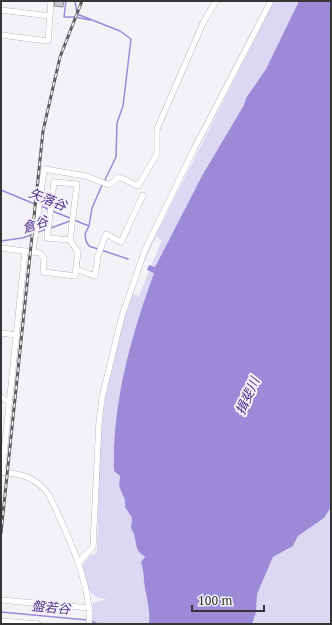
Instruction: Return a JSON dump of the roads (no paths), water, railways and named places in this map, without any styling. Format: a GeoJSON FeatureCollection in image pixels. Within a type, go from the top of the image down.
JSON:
{"type":"FeatureCollection","features":[{"type":"Feature","properties":{"kind":"street"},"geometry":{"type":"LineString","coordinates":[[1,35],[48,41],[51,1]]}},
{"type":"Feature","properties":{"kind":"street"},"geometry":{"type":"LineString","coordinates":[[33,251],[44,169],[86,176],[109,185],[119,177],[138,186],[157,154],[157,129],[203,23],[216,1]]}},
{"type":"Feature","properties":{"kind":"street"},"geometry":{"type":"LineString","coordinates":[[78,563],[93,548],[99,422],[102,398],[114,342],[137,269],[190,158],[271,1]]}},
{"type":"Feature","properties":{"kind":"street"},"geometry":{"type":"LineString","coordinates":[[1,10],[50,16]]}},
{"type":"Feature","properties":{"kind":"street"},"geometry":{"type":"LineString","coordinates":[[1,248],[40,253],[44,258],[43,272],[75,276],[78,252],[70,240],[77,184],[54,182],[47,238],[70,240]]}},
{"type":"Feature","properties":{"kind":"street"},"geometry":{"type":"LineString","coordinates":[[76,269],[95,276],[98,256],[106,234],[121,242],[143,195]]}},
{"type":"Feature","properties":{"kind":"street"},"geometry":{"type":"LineString","coordinates":[[25,251],[1,472],[20,474],[30,477],[42,487],[56,511],[78,563],[87,590],[90,609],[89,624]]}},
{"type":"Feature","properties":{"kind":"street"},"geometry":{"type":"LineString","coordinates":[[1,333],[17,335]]}},
{"type":"Feature","properties":{"kind":"street"},"geometry":{"type":"LineString","coordinates":[[1,397],[9,402]]}},
{"type":"Feature","properties":{"kind":"street"},"geometry":{"type":"LineString","coordinates":[[1,600],[90,609]]}},
{"type":"Feature","properties":{"kind":"street"},"geometry":{"type":"LineString","coordinates":[[1,621],[38,624]]}},
{"type":"Feature","properties":{"kind":"water","name":"揖斐川"},"geometry":{"type":"Polygon","coordinates":[[[299,1],[331,1],[331,507],[324,518],[298,536],[293,546],[273,557],[257,594],[256,612],[252,624],[149,624],[149,608],[141,562],[145,557],[138,551],[131,528],[132,518],[125,507],[125,500],[119,486],[120,476],[114,471],[116,420],[125,370],[138,321],[154,273],[147,270],[149,265],[155,267],[203,174],[244,105],[246,98],[266,69],[299,1]]]}},
{"type":"Feature","properties":{"kind":"waterway"},"geometry":{"type":"LineString","coordinates":[[66,1],[64,17],[75,17],[90,20]]}},
{"type":"Feature","properties":{"kind":"waterway"},"geometry":{"type":"LineString","coordinates":[[75,1],[77,14],[120,31],[131,39],[123,106],[117,123],[116,157],[104,182]]}},
{"type":"Feature","properties":{"kind":"waterway"},"geometry":{"type":"LineString","coordinates":[[102,185],[92,208],[89,226],[85,234],[86,241],[89,246],[128,259]]}},
{"type":"Feature","properties":{"kind":"waterway","name":"矢落谷"},"geometry":{"type":"LineString","coordinates":[[1,190],[37,205]]}},
{"type":"Feature","properties":{"kind":"waterway","name":"矢落谷"},"geometry":{"type":"LineString","coordinates":[[41,206],[48,209]]}},
{"type":"Feature","properties":{"kind":"waterway","name":"矢落谷"},"geometry":{"type":"LineString","coordinates":[[52,211],[70,218]]}},
{"type":"Feature","properties":{"kind":"waterway","name":"矢落谷"},"geometry":{"type":"LineString","coordinates":[[74,220],[89,226]]}},
{"type":"Feature","properties":{"kind":"waterway","name":"倉谷"},"geometry":{"type":"LineString","coordinates":[[51,228],[70,221]]}},
{"type":"Feature","properties":{"kind":"waterway","name":"倉谷"},"geometry":{"type":"LineString","coordinates":[[38,232],[47,229]]}},
{"type":"Feature","properties":{"kind":"waterway","name":"倉谷"},"geometry":{"type":"LineString","coordinates":[[1,241],[22,238],[34,234]]}},
{"type":"Feature","properties":{"kind":"waterway","name":"盤若谷"},"geometry":{"type":"LineString","coordinates":[[1,612],[87,620]]}},
{"type":"Feature","properties":{"kind":"waterway","name":"盤若谷"},"geometry":{"type":"LineString","coordinates":[[90,621],[98,624]]}},
{"type":"Feature","properties":{"kind":"railway"},"geometry":{"type":"LineString","coordinates":[[1,533],[43,131],[60,57],[82,1]]}}]}
